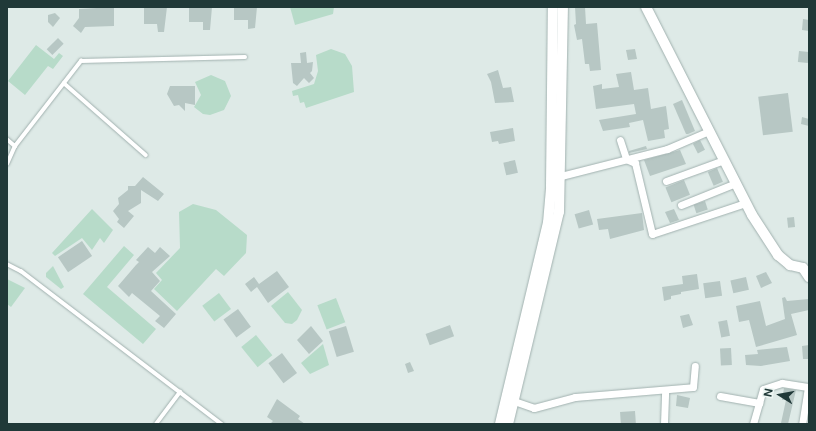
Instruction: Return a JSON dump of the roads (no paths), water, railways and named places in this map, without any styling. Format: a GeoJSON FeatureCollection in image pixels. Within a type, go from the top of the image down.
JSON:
{"type":"FeatureCollection","features":[{"type":"Feature","properties":{"kind":"street"},"geometry":{"type":"LineString","coordinates":[[508,424],[559,212],[556,177],[553,7]]}},
{"type":"Feature","properties":{"kind":"street"},"geometry":{"type":"LineString","coordinates":[[500,424],[548,223],[556,177],[563,7]]}},
{"type":"Feature","properties":{"kind":"street"},"geometry":{"type":"LineString","coordinates":[[646,7],[746,203],[778,256],[790,265],[803,268],[809,277]]}},
{"type":"Feature","properties":{"kind":"street"},"geometry":{"type":"LineString","coordinates":[[556,177],[668,149],[709,131]]}},
{"type":"Feature","properties":{"kind":"street"},"geometry":{"type":"LineString","coordinates":[[620,140],[626,159],[635,163],[652,234],[746,203]]}},
{"type":"Feature","properties":{"kind":"street"},"geometry":{"type":"LineString","coordinates":[[666,181],[724,160]]}},
{"type":"Feature","properties":{"kind":"street"},"geometry":{"type":"LineString","coordinates":[[681,205],[736,183]]}},
{"type":"Feature","properties":{"kind":"street"},"geometry":{"type":"LineString","coordinates":[[514,401],[534,408],[575,398],[665,391],[693,387],[696,366]]}},
{"type":"Feature","properties":{"kind":"street"},"geometry":{"type":"LineString","coordinates":[[753,424],[763,389],[782,383],[808,387],[802,424]]}},
{"type":"Feature","properties":{"kind":"street"},"geometry":{"type":"LineString","coordinates":[[664,424],[665,391]]}},
{"type":"Feature","properties":{"kind":"street"},"geometry":{"type":"LineString","coordinates":[[720,396],[759,403]]}},
{"type":"Feature","properties":{"kind":"lane"},"geometry":{"type":"LineString","coordinates":[[7,164],[15,146],[81,61],[245,56]]}},
{"type":"Feature","properties":{"kind":"lane"},"geometry":{"type":"LineString","coordinates":[[64,83],[146,155]]}},
{"type":"Feature","properties":{"kind":"lane"},"geometry":{"type":"LineString","coordinates":[[7,139],[15,146]]}},
{"type":"Feature","properties":{"kind":"lane"},"geometry":{"type":"LineString","coordinates":[[7,264],[21,271],[222,424]]}},
{"type":"Feature","properties":{"kind":"lane"},"geometry":{"type":"LineString","coordinates":[[156,424],[180,392]]}}]}
